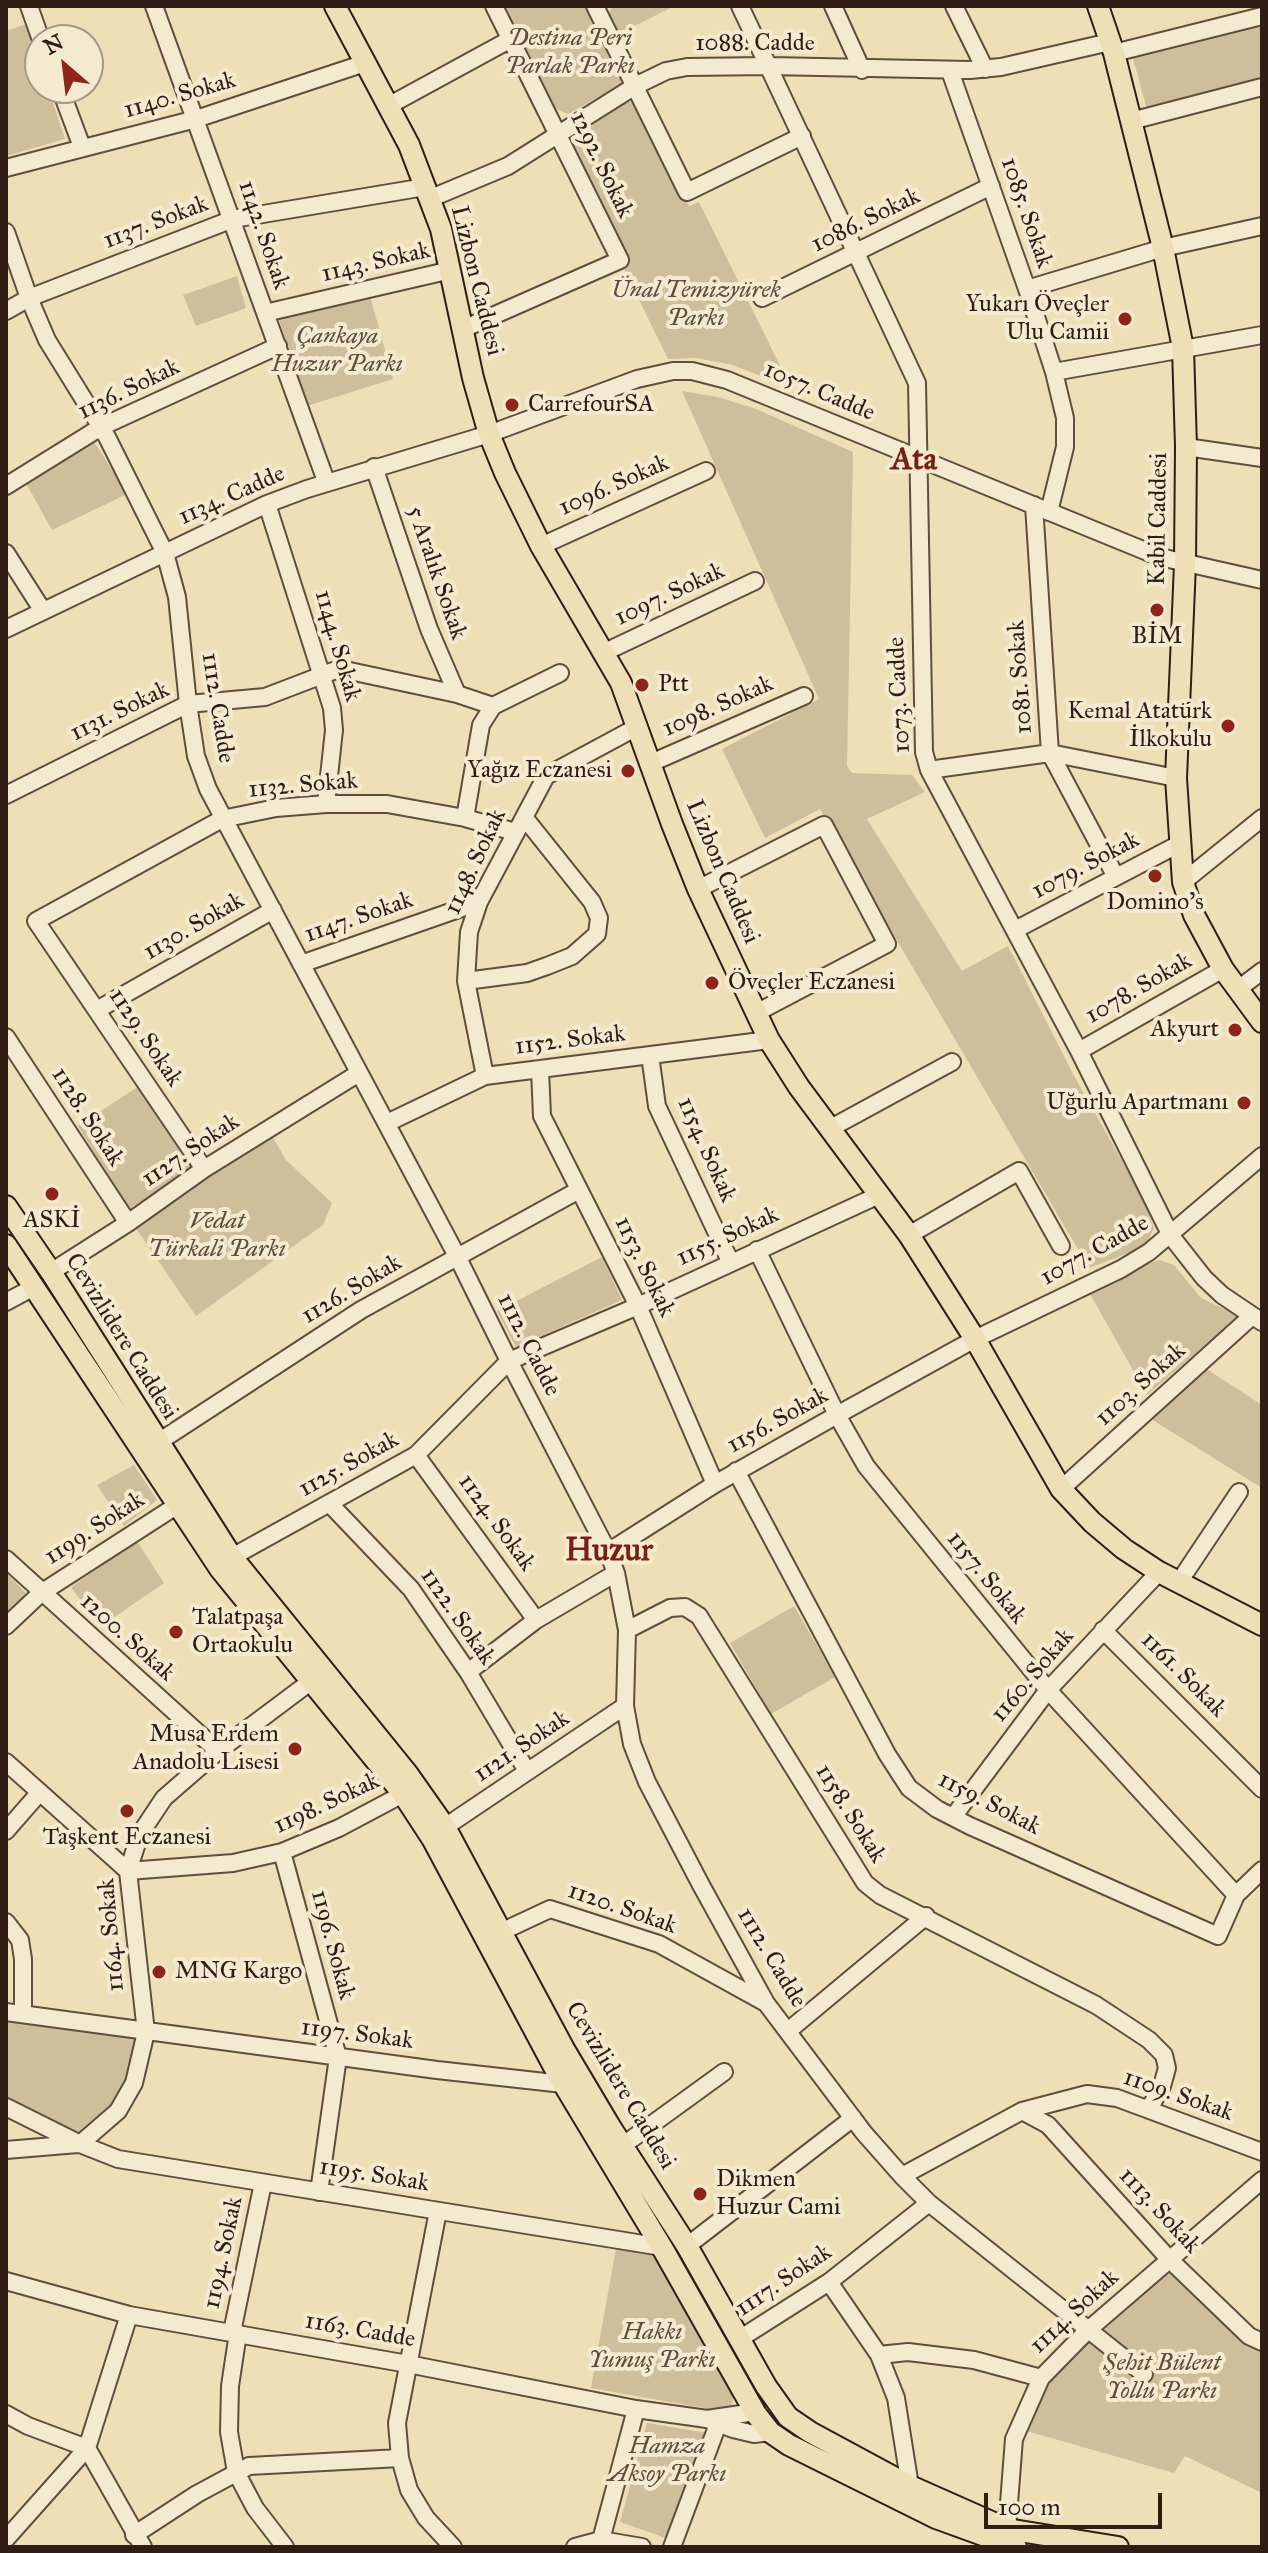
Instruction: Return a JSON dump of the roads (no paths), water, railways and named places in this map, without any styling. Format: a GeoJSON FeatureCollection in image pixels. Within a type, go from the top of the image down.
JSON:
{"type":"FeatureCollection","features":[{"type":"Feature","properties":{"kind":"main road","name":"Lizbon Caddesi"},"geometry":{"type":"LineString","coordinates":[[335,6],[409,145],[441,229],[489,434],[505,473],[541,546],[621,683],[698,889],[769,1040],[829,1129],[909,1235],[975,1339],[1061,1489],[1092,1522],[1124,1549],[1159,1572],[1262,1625]]}},
{"type":"Feature","properties":{"kind":"main road","name":"Kabil Caddesi"},"geometry":{"type":"LineString","coordinates":[[1098,6],[1112,47],[1163,248],[1183,348],[1185,564],[1176,778],[1183,882],[1194,915],[1223,969],[1262,1022]]}},
{"type":"Feature","properties":{"kind":"main road","name":"Cevizlidere Caddesi"},"geometry":{"type":"LineString","coordinates":[[6,1206],[51,1272],[157,1443],[183,1501],[220,1569],[403,1794],[433,1840],[563,2084],[662,2247],[755,2412],[770,2432],[789,2445],[936,2518],[1011,2538],[1118,2547]]}},
{"type":"Feature","properties":{"kind":"main road","name":"Cevizlidere Caddesi"},"geometry":{"type":"LineString","coordinates":[[6,1245],[183,1501],[407,1773],[445,1827],[585,2085],[687,2246],[778,2406],[795,2423],[1011,2538]]}},
{"type":"Feature","properties":{"kind":"main road"},"geometry":{"type":"LineString","coordinates":[[563,2084],[585,2085]]}},
{"type":"Feature","properties":{"kind":"main road"},"geometry":{"type":"LineString","coordinates":[[755,2412],[778,2406]]}},
{"type":"Feature","properties":{"kind":"main road"},"geometry":{"type":"LineString","coordinates":[[770,2432],[795,2423]]}},
{"type":"Feature","properties":{"kind":"street","name":"1142. Sokak"},"geometry":{"type":"LineString","coordinates":[[154,6],[326,481]]}},
{"type":"Feature","properties":{"kind":"street","name":"1292. Sokak"},"geometry":{"type":"LineString","coordinates":[[463,329],[620,260],[494,6]]}},
{"type":"Feature","properties":{"kind":"street"},"geometry":{"type":"LineString","coordinates":[[595,6],[687,192],[802,136]]}},
{"type":"Feature","properties":{"kind":"street","name":"1073. Cadde"},"geometry":{"type":"LineString","coordinates":[[740,6],[917,383],[924,752],[929,770],[1079,1051],[1171,1236],[1204,1278],[1222,1295],[1257,1319]]}},
{"type":"Feature","properties":{"kind":"street"},"geometry":{"type":"LineString","coordinates":[[833,6],[862,70]]}},
{"type":"Feature","properties":{"kind":"street"},"geometry":{"type":"LineString","coordinates":[[954,6],[985,69]]}},
{"type":"Feature","properties":{"kind":"street","name":"1088. Cadde"},"geometry":{"type":"LineString","coordinates":[[427,193],[508,166],[635,86],[666,71],[687,67],[769,66],[862,70],[985,69],[1262,16]]}},
{"type":"Feature","properties":{"kind":"street"},"geometry":{"type":"LineString","coordinates":[[388,106],[511,39]]}},
{"type":"Feature","properties":{"kind":"street","name":"1140. Sokak"},"geometry":{"type":"LineString","coordinates":[[6,168],[196,119],[365,63]]}},
{"type":"Feature","properties":{"kind":"street","name":"1085. Sokak"},"geometry":{"type":"LineString","coordinates":[[950,71],[1027,289],[1054,372],[1065,418],[1065,447],[1042,508]]}},
{"type":"Feature","properties":{"kind":"street"},"geometry":{"type":"LineString","coordinates":[[1131,121],[1262,87]]}},
{"type":"Feature","properties":{"kind":"street"},"geometry":{"type":"LineString","coordinates":[[66,104],[82,147]]}},
{"type":"Feature","properties":{"kind":"street","name":"1086. Sokak"},"geometry":{"type":"LineString","coordinates":[[762,298],[991,186]]}},
{"type":"Feature","properties":{"kind":"street","name":"1137. Sokak"},"geometry":{"type":"LineString","coordinates":[[6,311],[29,298],[233,219],[427,193]]}},
{"type":"Feature","properties":{"kind":"street"},"geometry":{"type":"LineString","coordinates":[[1027,289],[1163,248],[1262,226]]}},
{"type":"Feature","properties":{"kind":"street","name":"1112. Cadde"},"geometry":{"type":"LineString","coordinates":[[6,232],[29,298],[53,351],[123,464],[165,553],[177,597],[196,756],[222,819],[387,1123],[608,1552],[616,1573],[627,1630],[625,1706],[632,1744],[647,1782],[766,2003],[853,2118],[929,2203],[1144,2374]]}},
{"type":"Feature","properties":{"kind":"street","name":"1143. Sokak"},"geometry":{"type":"LineString","coordinates":[[265,313],[451,270]]}},
{"type":"Feature","properties":{"kind":"street"},"geometry":{"type":"LineString","coordinates":[[1054,372],[1262,335]]}},
{"type":"Feature","properties":{"kind":"street","name":"1136. Sokak"},"geometry":{"type":"LineString","coordinates":[[6,486],[101,427],[278,346]]}},
{"type":"Feature","properties":{"kind":"street","name":"1057. Cadde"},"geometry":{"type":"LineString","coordinates":[[489,434],[637,379],[673,371],[692,371],[727,380],[1138,549],[1185,564],[1262,580]]}},
{"type":"Feature","properties":{"kind":"street","name":"1134. Cadde"},"geometry":{"type":"LineString","coordinates":[[6,629],[267,504],[326,481],[489,434]]}},
{"type":"Feature","properties":{"kind":"street"},"geometry":{"type":"LineString","coordinates":[[1186,447],[1262,458]]}},
{"type":"Feature","properties":{"kind":"street","name":"5 Aralık Sokak"},"geometry":{"type":"LineString","coordinates":[[374,467],[429,629],[457,694]]}},
{"type":"Feature","properties":{"kind":"street","name":"1096. Sokak"},"geometry":{"type":"LineString","coordinates":[[541,546],[706,471]]}},
{"type":"Feature","properties":{"kind":"street","name":"1144. Sokak"},"geometry":{"type":"LineString","coordinates":[[267,504],[332,708],[334,730],[326,804]]}},
{"type":"Feature","properties":{"kind":"street","name":"1081. Sokak"},"geometry":{"type":"LineString","coordinates":[[1042,508],[1050,753],[1116,877]]}},
{"type":"Feature","properties":{"kind":"street"},"geometry":{"type":"LineString","coordinates":[[6,553],[43,611]]}},
{"type":"Feature","properties":{"kind":"street","name":"1097. Sokak"},"geometry":{"type":"LineString","coordinates":[[605,652],[755,581]]}},
{"type":"Feature","properties":{"kind":"street","name":"1131. Sokak"},"geometry":{"type":"LineString","coordinates":[[6,795],[188,704],[265,697],[323,673],[345,670],[457,694],[493,706]]}},
{"type":"Feature","properties":{"kind":"street"},"geometry":{"type":"LineString","coordinates":[[465,818],[481,725],[493,706],[560,673]]}},
{"type":"Feature","properties":{"kind":"street","name":"1098. Sokak"},"geometry":{"type":"LineString","coordinates":[[651,763],[804,696]]}},
{"type":"Feature","properties":{"kind":"street","name":"1148. Sokak"},"geometry":{"type":"LineString","coordinates":[[485,1076],[466,981],[469,932],[479,902],[546,776],[637,727]]}},
{"type":"Feature","properties":{"kind":"street"},"geometry":{"type":"LineString","coordinates":[[929,770],[1050,753],[1176,778]]}},
{"type":"Feature","properties":{"kind":"street","name":"1132. Sokak"},"geometry":{"type":"LineString","coordinates":[[45,936],[36,921],[222,819],[276,808],[387,804],[465,818],[515,832]]}},
{"type":"Feature","properties":{"kind":"street"},"geometry":{"type":"LineString","coordinates":[[466,981],[527,973],[547,966],[572,956],[597,934],[599,918],[592,902],[524,817]]}},
{"type":"Feature","properties":{"kind":"street"},"geometry":{"type":"LineString","coordinates":[[1183,882],[1262,818]]}},
{"type":"Feature","properties":{"kind":"street"},"geometry":{"type":"LineString","coordinates":[[698,889],[824,825],[887,944],[756,1013]]}},
{"type":"Feature","properties":{"kind":"street","name":"1079. Sokak"},"geometry":{"type":"LineString","coordinates":[[1015,930],[1179,844]]}},
{"type":"Feature","properties":{"kind":"street","name":"1147. Sokak"},"geometry":{"type":"LineString","coordinates":[[301,964],[479,902]]}},
{"type":"Feature","properties":{"kind":"street","name":"1130. Sokak"},"geometry":{"type":"LineString","coordinates":[[97,1010],[273,910]]}},
{"type":"Feature","properties":{"kind":"street","name":"1129. Sokak"},"geometry":{"type":"LineString","coordinates":[[45,936],[204,1169]]}},
{"type":"Feature","properties":{"kind":"street","name":"1078. Sokak"},"geometry":{"type":"LineString","coordinates":[[1079,1051],[1223,969]]}},
{"type":"Feature","properties":{"kind":"street"},"geometry":{"type":"LineString","coordinates":[[1237,990],[1262,971]]}},
{"type":"Feature","properties":{"kind":"street","name":"1128. Sokak"},"geometry":{"type":"LineString","coordinates":[[6,1037],[128,1223]]}},
{"type":"Feature","properties":{"kind":"street","name":"1152. Sokak"},"geometry":{"type":"LineString","coordinates":[[387,1123],[485,1076],[769,1040]]}},
{"type":"Feature","properties":{"kind":"street","name":"1154. Sokak"},"geometry":{"type":"LineString","coordinates":[[650,1055],[657,1106],[730,1261]]}},
{"type":"Feature","properties":{"kind":"street"},"geometry":{"type":"LineString","coordinates":[[829,1129],[952,1062]]}},
{"type":"Feature","properties":{"kind":"street","name":"1153. Sokak"},"geometry":{"type":"LineString","coordinates":[[540,1070],[542,1116],[638,1306],[715,1484]]}},
{"type":"Feature","properties":{"kind":"street","name":"1127. Sokak"},"geometry":{"type":"LineString","coordinates":[[51,1272],[204,1169],[359,1073]]}},
{"type":"Feature","properties":{"kind":"street","name":"1077. Cadde"},"geometry":{"type":"LineString","coordinates":[[975,1339],[1121,1269],[1171,1236],[1262,1156]]}},
{"type":"Feature","properties":{"kind":"street"},"geometry":{"type":"LineString","coordinates":[[909,1235],[1019,1171],[1061,1246]]}},
{"type":"Feature","properties":{"kind":"street","name":"1126. Sokak"},"geometry":{"type":"LineString","coordinates":[[157,1443],[361,1310],[579,1190]]}},
{"type":"Feature","properties":{"kind":"street","name":"1155. Sokak"},"geometry":{"type":"LineString","coordinates":[[509,1361],[638,1306],[879,1195]]}},
{"type":"Feature","properties":{"kind":"street","name":"1157. Sokak"},"geometry":{"type":"LineString","coordinates":[[757,1250],[837,1415],[866,1466],[1048,1690],[1236,1895]]}},
{"type":"Feature","properties":{"kind":"street"},"geometry":{"type":"LineString","coordinates":[[6,1302],[34,1287]]}},
{"type":"Feature","properties":{"kind":"street","name":"1103. Sokak"},"geometry":{"type":"LineString","coordinates":[[1061,1489],[1257,1319]]}},
{"type":"Feature","properties":{"kind":"street","name":"1156. Sokak"},"geometry":{"type":"LineString","coordinates":[[608,1552],[736,1471],[975,1339]]}},
{"type":"Feature","properties":{"kind":"street","name":"1125. Sokak"},"geometry":{"type":"LineString","coordinates":[[232,1557],[416,1455],[509,1361]]}},
{"type":"Feature","properties":{"kind":"street","name":"1124. Sokak"},"geometry":{"type":"LineString","coordinates":[[416,1455],[536,1620]]}},
{"type":"Feature","properties":{"kind":"street","name":"1159. Sokak"},"geometry":{"type":"LineString","coordinates":[[736,1471],[887,1754],[909,1788],[953,1817],[1218,1936],[1236,1895],[1262,1870]]}},
{"type":"Feature","properties":{"kind":"street"},"geometry":{"type":"LineString","coordinates":[[1179,1582],[1239,1492]]}},
{"type":"Feature","properties":{"kind":"street","name":"1199. Sokak"},"geometry":{"type":"LineString","coordinates":[[6,1626],[41,1593],[183,1501]]}},
{"type":"Feature","properties":{"kind":"street","name":"1122. Sokak"},"geometry":{"type":"LineString","coordinates":[[329,1503],[411,1589],[468,1672],[527,1771]]}},
{"type":"Feature","properties":{"kind":"street","name":"1200. Sokak"},"geometry":{"type":"LineString","coordinates":[[6,1559],[218,1751]]}},
{"type":"Feature","properties":{"kind":"street","name":"1160. Sokak"},"geometry":{"type":"LineString","coordinates":[[953,1817],[1048,1690],[1159,1572]]}},
{"type":"Feature","properties":{"kind":"street"},"geometry":{"type":"LineString","coordinates":[[468,1672],[536,1620],[616,1573]]}},
{"type":"Feature","properties":{"kind":"street","name":"1158. Sokak"},"geometry":{"type":"LineString","coordinates":[[627,1630],[670,1608],[685,1607],[699,1616],[865,1883],[880,1895],[1096,2005],[1149,2040],[1164,2055],[1167,2068],[1162,2086],[1149,2109]]}},
{"type":"Feature","properties":{"kind":"street","name":"1161. Sokak"},"geometry":{"type":"LineString","coordinates":[[1103,1630],[1262,1789]]}},
{"type":"Feature","properties":{"kind":"street","name":"1164. Sokak"},"geometry":{"type":"LineString","coordinates":[[80,2144],[118,2111],[134,2083],[146,2032],[128,1871],[140,1834],[164,1798],[218,1751],[310,1682]]}},
{"type":"Feature","properties":{"kind":"street","name":"1121. Sokak"},"geometry":{"type":"LineString","coordinates":[[445,1827],[625,1706]]}},
{"type":"Feature","properties":{"kind":"street"},"geometry":{"type":"LineString","coordinates":[[6,1762],[128,1871]]}},
{"type":"Feature","properties":{"kind":"street"},"geometry":{"type":"LineString","coordinates":[[6,1831],[40,1792]]}},
{"type":"Feature","properties":{"kind":"street","name":"1198. Sokak"},"geometry":{"type":"LineString","coordinates":[[128,1871],[233,1863],[282,1852],[339,1828],[403,1794]]}},
{"type":"Feature","properties":{"kind":"street","name":"1196. Sokak"},"geometry":{"type":"LineString","coordinates":[[282,1852],[338,2057],[319,2192]]}},
{"type":"Feature","properties":{"kind":"street","name":"1120. Sokak"},"geometry":{"type":"LineString","coordinates":[[503,1931],[550,1909],[659,1944],[766,2003]]}},
{"type":"Feature","properties":{"kind":"street"},"geometry":{"type":"LineString","coordinates":[[788,2031],[926,1916]]}},
{"type":"Feature","properties":{"kind":"street"},"geometry":{"type":"LineString","coordinates":[[6,1922],[20,1940],[23,1959],[15,2013]]}},
{"type":"Feature","properties":{"kind":"street","name":"1197. Sokak"},"geometry":{"type":"LineString","coordinates":[[15,2013],[563,2084]]}},
{"type":"Feature","properties":{"kind":"street"},"geometry":{"type":"LineString","coordinates":[[622,2146],[724,2072]]}},
{"type":"Feature","properties":{"kind":"street","name":"1109. Sokak"},"geometry":{"type":"LineString","coordinates":[[902,2176],[1022,2111],[1087,2094],[1117,2098],[1262,2152]]}},
{"type":"Feature","properties":{"kind":"street","name":"1195. Sokak"},"geometry":{"type":"LineString","coordinates":[[6,2107],[118,2159],[662,2247]]}},
{"type":"Feature","properties":{"kind":"street","name":"1113. Sokak"},"geometry":{"type":"LineString","coordinates":[[1022,2111],[1048,2125],[1169,2259],[1249,2336],[1262,2342]]}},
{"type":"Feature","properties":{"kind":"street"},"geometry":{"type":"LineString","coordinates":[[687,2246],[853,2118]]}},
{"type":"Feature","properties":{"kind":"street"},"geometry":{"type":"LineString","coordinates":[[6,2150],[80,2144]]}},
{"type":"Feature","properties":{"kind":"street","name":"1114. Sokak"},"geometry":{"type":"LineString","coordinates":[[1011,2538],[1014,2439],[1041,2378],[1088,2330],[1262,2180]]}},
{"type":"Feature","properties":{"kind":"street","name":"1194. Sokak"},"geometry":{"type":"LineString","coordinates":[[263,2183],[235,2333],[229,2432],[236,2472],[255,2508],[285,2547]]}},
{"type":"Feature","properties":{"kind":"street","name":"1117. Sokak"},"geometry":{"type":"LineString","coordinates":[[741,2338],[829,2282],[929,2203]]}},
{"type":"Feature","properties":{"kind":"street"},"geometry":{"type":"LineString","coordinates":[[438,2211],[397,2423],[400,2458],[409,2490],[426,2518],[453,2547]]}},
{"type":"Feature","properties":{"kind":"street","name":"1163. Cadde"},"geometry":{"type":"LineString","coordinates":[[6,2281],[129,2315],[408,2364],[712,2422],[754,2434],[770,2432]]}},
{"type":"Feature","properties":{"kind":"street"},"geometry":{"type":"LineString","coordinates":[[829,2282],[879,2355],[896,2398],[910,2486]]}},
{"type":"Feature","properties":{"kind":"street"},"geometry":{"type":"LineString","coordinates":[[7,2543],[87,2448],[129,2315]]}},
{"type":"Feature","properties":{"kind":"street"},"geometry":{"type":"LineString","coordinates":[[879,2355],[908,2352],[974,2360],[1041,2378]]}},
{"type":"Feature","properties":{"kind":"street"},"geometry":{"type":"LineString","coordinates":[[601,2540],[636,2409]]}},
{"type":"Feature","properties":{"kind":"street","name":"1163. Cadde"},"geometry":{"type":"LineString","coordinates":[[712,2422],[755,2412]]}},
{"type":"Feature","properties":{"kind":"street"},"geometry":{"type":"LineString","coordinates":[[6,2414],[28,2426],[87,2448],[138,2541],[249,2466],[400,2458]]}},
{"type":"Feature","properties":{"kind":"street"},"geometry":{"type":"LineString","coordinates":[[672,2547],[712,2422]]}},
{"type":"Feature","properties":{"kind":"street"},"geometry":{"type":"LineString","coordinates":[[575,2547],[601,2540],[642,2547]]}},
{"type":"Feature","properties":{"kind":"place","name":"Yukarı Öveçler Ulu Camii"},"geometry":{"type":"Point","coordinates":[1125,319]}},
{"type":"Feature","properties":{"kind":"place","name":"CarrefourSA"},"geometry":{"type":"Point","coordinates":[512,405]}},
{"type":"Feature","properties":{"kind":"place","name":"BİM"},"geometry":{"type":"Point","coordinates":[1157,610]}},
{"type":"Feature","properties":{"kind":"place","name":"Ptt"},"geometry":{"type":"Point","coordinates":[642,685]}},
{"type":"Feature","properties":{"kind":"place","name":"Kemal Atatürk İlkokulu"},"geometry":{"type":"Point","coordinates":[1228,726]}},
{"type":"Feature","properties":{"kind":"place","name":"Yağız Eczanesi"},"geometry":{"type":"Point","coordinates":[628,771]}},
{"type":"Feature","properties":{"kind":"place","name":"Domino's"},"geometry":{"type":"Point","coordinates":[1155,876]}},
{"type":"Feature","properties":{"kind":"place","name":"Öveçler Eczanesi"},"geometry":{"type":"Point","coordinates":[712,983]}},
{"type":"Feature","properties":{"kind":"place","name":"Akyurt"},"geometry":{"type":"Point","coordinates":[1235,1030]}},
{"type":"Feature","properties":{"kind":"place","name":"Uğurlu Apartmanı"},"geometry":{"type":"Point","coordinates":[1244,1103]}},
{"type":"Feature","properties":{"kind":"place","name":"ASKİ"},"geometry":{"type":"Point","coordinates":[52,1194]}},
{"type":"Feature","properties":{"kind":"place","name":"Talatpaşa Ortaokulu"},"geometry":{"type":"Point","coordinates":[176,1632]}},
{"type":"Feature","properties":{"kind":"place","name":"Musa Erdem Anadolu Lisesi"},"geometry":{"type":"Point","coordinates":[295,1749]}},
{"type":"Feature","properties":{"kind":"place","name":"Taşkent Eczanesi"},"geometry":{"type":"Point","coordinates":[127,1811]}},
{"type":"Feature","properties":{"kind":"place","name":"MNG Kargo"},"geometry":{"type":"Point","coordinates":[159,1972]}},
{"type":"Feature","properties":{"kind":"place","name":"Dikmen Huzur Cami"},"geometry":{"type":"Point","coordinates":[700,2194]}},
{"type":"Feature","properties":{"kind":"district","name":"Ata"},"geometry":{"type":"Point","coordinates":[914,461]}},
{"type":"Feature","properties":{"kind":"district","name":"Huzur"},"geometry":{"type":"Point","coordinates":[609,1552]}},
{"type":"Feature","properties":{"kind":"park label","name":"Destina Peri Parlak Parkı"},"geometry":{"type":"Point","coordinates":[570,53]}},
{"type":"Feature","properties":{"kind":"park label","name":"Ünal Temizyürek Parkı"},"geometry":{"type":"Point","coordinates":[696,305]}},
{"type":"Feature","properties":{"kind":"park label","name":"Çankaya Huzur Parkı"},"geometry":{"type":"Point","coordinates":[337,351]}},
{"type":"Feature","properties":{"kind":"park label","name":"Vedat Türkali Parkı"},"geometry":{"type":"Point","coordinates":[217,1236]}},
{"type":"Feature","properties":{"kind":"park label","name":"Hakkı Yumuş Parkı"},"geometry":{"type":"Point","coordinates":[652,2347]}},
{"type":"Feature","properties":{"kind":"park label","name":"Şehit Bülent Yollu Parkı"},"geometry":{"type":"Point","coordinates":[1162,2378]}},
{"type":"Feature","properties":{"kind":"park label","name":"Hamza Aksoy Parkı"},"geometry":{"type":"Point","coordinates":[667,2461]}}]}
